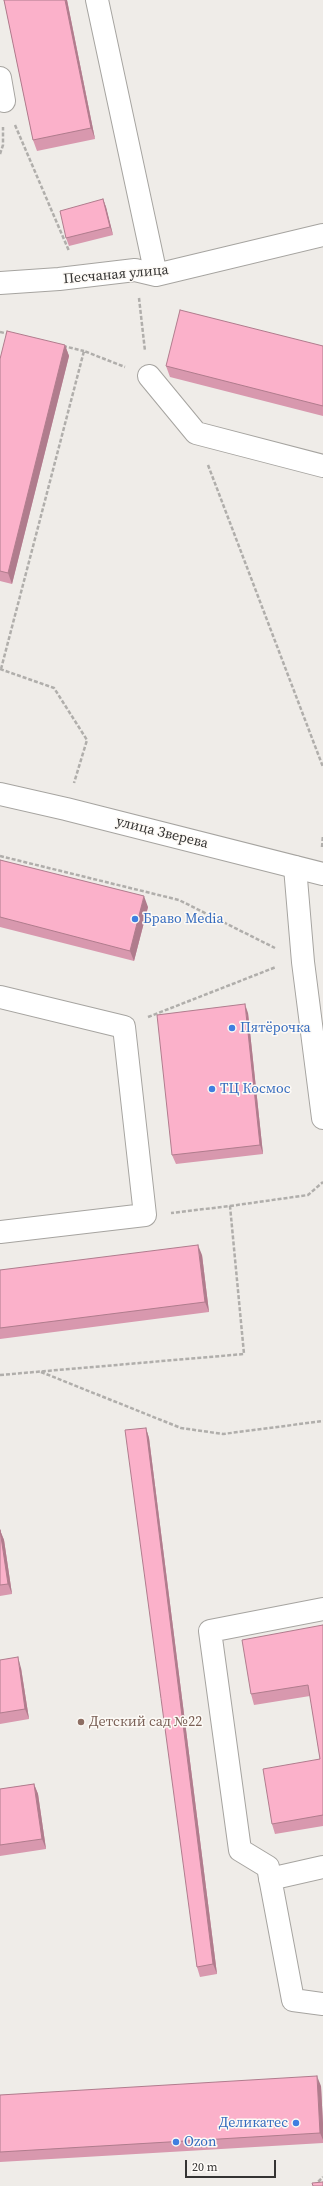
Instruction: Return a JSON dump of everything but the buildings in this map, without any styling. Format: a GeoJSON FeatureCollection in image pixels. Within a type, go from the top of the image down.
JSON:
{"type":"FeatureCollection","features":[{"type":"Feature","properties":{"kind":"main road"},"geometry":{"type":"LineString","coordinates":[[97,0],[146,272]]}},
{"type":"Feature","properties":{"kind":"main road"},"geometry":{"type":"LineString","coordinates":[[0,78],[4,101]]}},
{"type":"Feature","properties":{"kind":"main road","name":"Песчаная улица"},"geometry":{"type":"LineString","coordinates":[[0,283],[146,272],[323,234]]}},
{"type":"Feature","properties":{"kind":"main road"},"geometry":{"type":"LineString","coordinates":[[149,376],[196,433],[323,466]]}},
{"type":"Feature","properties":{"kind":"main road","name":"улица Зверева"},"geometry":{"type":"LineString","coordinates":[[0,794],[66,809],[323,874]]}},
{"type":"Feature","properties":{"kind":"main road"},"geometry":{"type":"LineString","coordinates":[[295,867],[303,962],[323,1118]]}},
{"type":"Feature","properties":{"kind":"main road"},"geometry":{"type":"LineString","coordinates":[[0,997],[124,1027],[145,1215],[0,1232]]}},
{"type":"Feature","properties":{"kind":"main road"},"geometry":{"type":"LineString","coordinates":[[323,1609],[210,1631],[240,1850],[268,1867],[293,2000],[323,2004]]}},
{"type":"Feature","properties":{"kind":"main road"},"geometry":{"type":"LineString","coordinates":[[270,1879],[323,1867]]}},
{"type":"Feature","properties":{"kind":"path"},"geometry":{"type":"LineString","coordinates":[[0,154],[3,145],[4,101]]}},
{"type":"Feature","properties":{"kind":"path"},"geometry":{"type":"LineString","coordinates":[[4,101],[80,277]]}},
{"type":"Feature","properties":{"kind":"path"},"geometry":{"type":"LineString","coordinates":[[61,346],[84,351],[149,376],[146,272]]}},
{"type":"Feature","properties":{"kind":"path"},"geometry":{"type":"LineString","coordinates":[[0,332],[15,335]]}},
{"type":"Feature","properties":{"kind":"path"},"geometry":{"type":"LineString","coordinates":[[66,809],[87,740],[54,688],[0,669],[84,351]]}},
{"type":"Feature","properties":{"kind":"path"},"geometry":{"type":"LineString","coordinates":[[196,433],[323,768]]}},
{"type":"Feature","properties":{"kind":"path"},"geometry":{"type":"LineString","coordinates":[[0,856],[179,900],[303,962]]}},
{"type":"Feature","properties":{"kind":"path"},"geometry":{"type":"LineString","coordinates":[[124,1027],[279,966]]}},
{"type":"Feature","properties":{"kind":"path"},"geometry":{"type":"LineString","coordinates":[[145,1215],[230,1206],[308,1195],[323,1182]]}},
{"type":"Feature","properties":{"kind":"path"},"geometry":{"type":"LineString","coordinates":[[0,1375],[244,1354],[230,1206]]}},
{"type":"Feature","properties":{"kind":"path"},"geometry":{"type":"LineString","coordinates":[[40,1372],[181,1428],[223,1434],[323,1421]]}},
{"type":"Feature","properties":{"kind":"path"},"geometry":{"type":"LineString","coordinates":[[314,2186],[323,2177]]}},
{"type":"Feature","properties":{"kind":"place","name":"Браво Media"},"geometry":{"type":"Point","coordinates":[135,919]}},
{"type":"Feature","properties":{"kind":"place","name":"Пятёрочка"},"geometry":{"type":"Point","coordinates":[232,1028]}},
{"type":"Feature","properties":{"kind":"place","name":"ТЦ Космос"},"geometry":{"type":"Point","coordinates":[212,1089]}},
{"type":"Feature","properties":{"kind":"place","name":"Детский сад №22"},"geometry":{"type":"Point","coordinates":[81,1722]}},
{"type":"Feature","properties":{"kind":"place","name":"Деликатес"},"geometry":{"type":"Point","coordinates":[296,2123]}},
{"type":"Feature","properties":{"kind":"place","name":"Ozon"},"geometry":{"type":"Point","coordinates":[176,2142]}}]}
